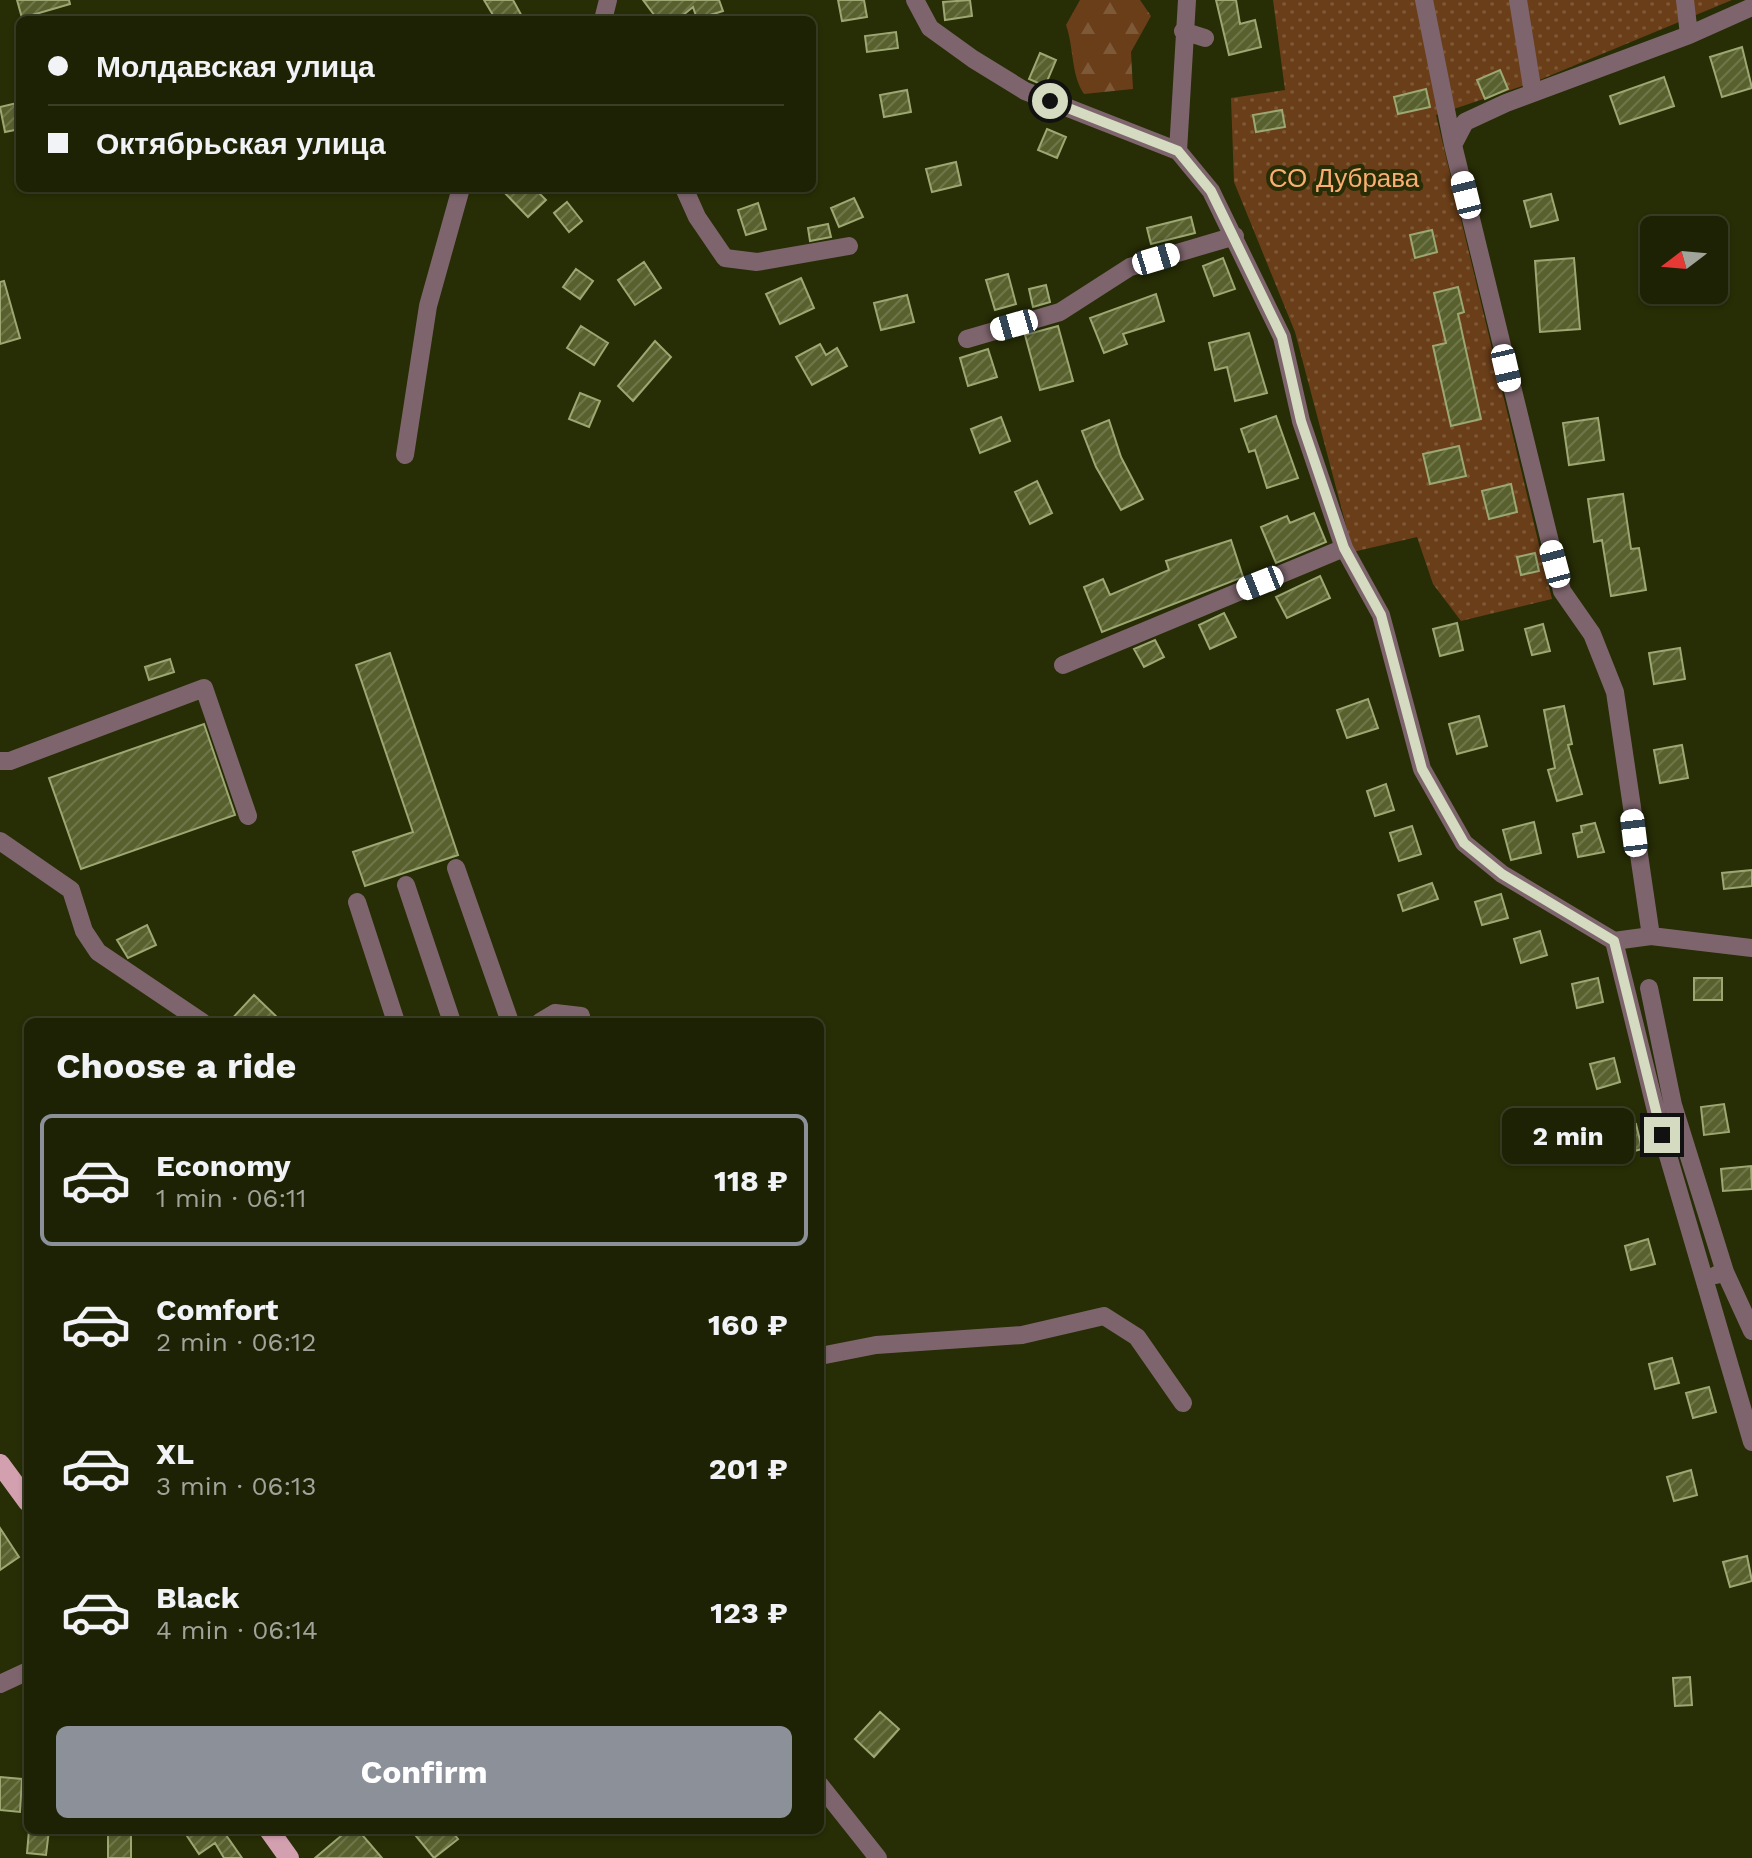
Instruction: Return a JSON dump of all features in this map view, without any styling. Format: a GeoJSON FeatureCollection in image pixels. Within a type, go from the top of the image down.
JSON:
{"type":"FeatureCollection","features":[{"type":"Feature","properties":{"kind":"main road"},"geometry":{"type":"LineString","coordinates":[[0,1464],[24,1497]]}},
{"type":"Feature","properties":{"kind":"main road"},"geometry":{"type":"LineString","coordinates":[[272,1834],[289,1858]]}},
{"type":"Feature","properties":{"kind":"street"},"geometry":{"type":"LineString","coordinates":[[915,0],[930,28],[1025,91],[1178,151],[1211,191],[1282,337],[1301,421],[1344,548],[1381,615],[1422,769],[1464,843],[1502,874],[1614,941],[1651,936],[1752,948]]}},
{"type":"Feature","properties":{"kind":"street"},"geometry":{"type":"LineString","coordinates":[[1178,151],[1187,0]]}},
{"type":"Feature","properties":{"kind":"street"},"geometry":{"type":"LineString","coordinates":[[1424,0],[1453,145],[1562,591],[1592,634],[1615,692],[1651,936]]}},
{"type":"Feature","properties":{"kind":"street"},"geometry":{"type":"LineString","coordinates":[[1518,0],[1533,93]]}},
{"type":"Feature","properties":{"kind":"street"},"geometry":{"type":"LineString","coordinates":[[1685,0],[1689,35]]}},
{"type":"Feature","properties":{"kind":"street"},"geometry":{"type":"LineString","coordinates":[[1453,145],[1465,122],[1533,93],[1689,35],[1752,7]]}},
{"type":"Feature","properties":{"kind":"street"},"geometry":{"type":"LineString","coordinates":[[1183,31],[1205,38]]}},
{"type":"Feature","properties":{"kind":"street"},"geometry":{"type":"LineString","coordinates":[[405,455],[428,306],[460,192]]}},
{"type":"Feature","properties":{"kind":"street"},"geometry":{"type":"LineString","coordinates":[[686,192],[697,217],[725,258],[757,262],[849,246]]}},
{"type":"Feature","properties":{"kind":"street"},"geometry":{"type":"LineString","coordinates":[[967,339],[1060,312],[1130,267],[1235,236]]}},
{"type":"Feature","properties":{"kind":"street"},"geometry":{"type":"LineString","coordinates":[[1063,665],[1344,548]]}},
{"type":"Feature","properties":{"kind":"street"},"geometry":{"type":"LineString","coordinates":[[0,761],[10,761],[204,688],[248,816]]}},
{"type":"Feature","properties":{"kind":"street"},"geometry":{"type":"LineString","coordinates":[[0,841],[71,890],[84,931],[98,952],[196,1018]]}},
{"type":"Feature","properties":{"kind":"street"},"geometry":{"type":"LineString","coordinates":[[456,868],[509,1018]]}},
{"type":"Feature","properties":{"kind":"street"},"geometry":{"type":"LineString","coordinates":[[406,885],[451,1018]]}},
{"type":"Feature","properties":{"kind":"street"},"geometry":{"type":"LineString","coordinates":[[357,902],[395,1018]]}},
{"type":"Feature","properties":{"kind":"street"},"geometry":{"type":"LineString","coordinates":[[1614,941],[1703,1282],[1752,1442]]}},
{"type":"Feature","properties":{"kind":"street"},"geometry":{"type":"LineString","coordinates":[[1649,988],[1673,1105],[1725,1272],[1752,1331]]}},
{"type":"Feature","properties":{"kind":"street"},"geometry":{"type":"LineString","coordinates":[[547,1018],[555,1013],[581,1018]]}},
{"type":"Feature","properties":{"kind":"street"},"geometry":{"type":"LineString","coordinates":[[1703,1282],[1725,1272]]}},
{"type":"Feature","properties":{"kind":"street"},"geometry":{"type":"LineString","coordinates":[[824,1355],[876,1345],[1022,1335],[1104,1316],[1137,1337],[1183,1403]]}},
{"type":"Feature","properties":{"kind":"street"},"geometry":{"type":"LineString","coordinates":[[0,1684],[24,1673]]}},
{"type":"Feature","properties":{"kind":"street"},"geometry":{"type":"LineString","coordinates":[[824,1790],[878,1858]]}},
{"type":"Feature","properties":{"kind":"green space"},"geometry":{"type":"Polygon","coordinates":[[[1080,0],[1140,0],[1151,16],[1131,52],[1133,89],[1084,94],[1077,78],[1066,25],[1080,0]]]}},
{"type":"Feature","properties":{"kind":"green space","name":"СО Дубрава"},"geometry":{"type":"Polygon","coordinates":[[[1273,0],[1732,0],[1537,81],[1436,115],[1552,599],[1461,621],[1433,584],[1417,537],[1353,552],[1295,332],[1234,182],[1231,98],[1285,90],[1273,0]]]}},
{"type":"Feature","properties":{"kind":"building"},"geometry":{"type":"Polygon","coordinates":[[[17,0],[69,0],[70,4],[21,16],[17,0]]]}},
{"type":"Feature","properties":{"kind":"building"},"geometry":{"type":"Polygon","coordinates":[[[484,0],[513,0],[522,16],[494,16],[484,0]]]}},
{"type":"Feature","properties":{"kind":"building"},"geometry":{"type":"Polygon","coordinates":[[[643,0],[719,0],[723,11],[696,16],[693,7],[682,16],[655,16],[643,0]]]}},
{"type":"Feature","properties":{"kind":"building"},"geometry":{"type":"Polygon","coordinates":[[[838,0],[864,0],[867,17],[842,21],[838,0]]]}},
{"type":"Feature","properties":{"kind":"building"},"geometry":{"type":"Polygon","coordinates":[[[970,0],[972,16],[945,20],[943,2],[970,0]]]}},
{"type":"Feature","properties":{"kind":"building"},"geometry":{"type":"Polygon","coordinates":[[[1216,0],[1236,0],[1240,24],[1255,20],[1261,47],[1229,55],[1216,0]]]}},
{"type":"Feature","properties":{"kind":"building"},"geometry":{"type":"Polygon","coordinates":[[[896,32],[898,48],[867,52],[865,36],[896,32]]]}},
{"type":"Feature","properties":{"kind":"building"},"geometry":{"type":"Polygon","coordinates":[[[1742,47],[1752,88],[1722,97],[1710,57],[1742,47]]]}},
{"type":"Feature","properties":{"kind":"building"},"geometry":{"type":"Polygon","coordinates":[[[1040,53],[1056,60],[1045,86],[1029,79],[1040,53]]]}},
{"type":"Feature","properties":{"kind":"building"},"geometry":{"type":"Polygon","coordinates":[[[1500,70],[1508,89],[1485,99],[1477,80],[1500,70]]]}},
{"type":"Feature","properties":{"kind":"building"},"geometry":{"type":"Polygon","coordinates":[[[1664,77],[1674,106],[1620,124],[1610,96],[1664,77]]]}},
{"type":"Feature","properties":{"kind":"building"},"geometry":{"type":"Polygon","coordinates":[[[1426,89],[1430,107],[1398,114],[1394,97],[1426,89]]]}},
{"type":"Feature","properties":{"kind":"building"},"geometry":{"type":"Polygon","coordinates":[[[907,90],[911,112],[884,117],[880,95],[907,90]]]}},
{"type":"Feature","properties":{"kind":"building"},"geometry":{"type":"Polygon","coordinates":[[[16,103],[16,130],[5,132],[0,107],[16,103]]]}},
{"type":"Feature","properties":{"kind":"building"},"geometry":{"type":"Polygon","coordinates":[[[1282,110],[1285,127],[1256,132],[1253,115],[1282,110]]]}},
{"type":"Feature","properties":{"kind":"building"},"geometry":{"type":"Polygon","coordinates":[[[1047,129],[1066,137],[1057,158],[1038,150],[1047,129]]]}},
{"type":"Feature","properties":{"kind":"building"},"geometry":{"type":"Polygon","coordinates":[[[956,162],[961,185],[932,192],[926,169],[956,162]]]}},
{"type":"Feature","properties":{"kind":"building"},"geometry":{"type":"Polygon","coordinates":[[[504,192],[538,192],[546,200],[528,217],[504,192]]]}},
{"type":"Feature","properties":{"kind":"building"},"geometry":{"type":"Polygon","coordinates":[[[1551,194],[1558,220],[1531,227],[1524,201],[1551,194]]]}},
{"type":"Feature","properties":{"kind":"building"},"geometry":{"type":"Polygon","coordinates":[[[854,198],[863,217],[839,227],[831,208],[854,198]]]}},
{"type":"Feature","properties":{"kind":"building"},"geometry":{"type":"Polygon","coordinates":[[[567,202],[582,221],[569,232],[554,213],[567,202]]]}},
{"type":"Feature","properties":{"kind":"building"},"geometry":{"type":"Polygon","coordinates":[[[758,203],[766,229],[746,235],[738,210],[758,203]]]}},
{"type":"Feature","properties":{"kind":"building"},"geometry":{"type":"Polygon","coordinates":[[[1191,217],[1195,233],[1151,244],[1147,228],[1191,217]]]}},
{"type":"Feature","properties":{"kind":"building"},"geometry":{"type":"Polygon","coordinates":[[[828,224],[831,237],[810,241],[808,228],[828,224]]]}},
{"type":"Feature","properties":{"kind":"building"},"geometry":{"type":"Polygon","coordinates":[[[1432,230],[1437,252],[1415,258],[1410,235],[1432,230]]]}},
{"type":"Feature","properties":{"kind":"building"},"geometry":{"type":"Polygon","coordinates":[[[1223,258],[1235,289],[1214,296],[1203,266],[1223,258]]]}},
{"type":"Feature","properties":{"kind":"building"},"geometry":{"type":"Polygon","coordinates":[[[1574,258],[1580,329],[1540,332],[1535,261],[1574,258]]]}},
{"type":"Feature","properties":{"kind":"building"},"geometry":{"type":"Polygon","coordinates":[[[644,262],[661,288],[635,305],[618,280],[644,262]]]}},
{"type":"Feature","properties":{"kind":"building"},"geometry":{"type":"Polygon","coordinates":[[[576,269],[593,281],[580,299],[563,287],[576,269]]]}},
{"type":"Feature","properties":{"kind":"building"},"geometry":{"type":"Polygon","coordinates":[[[1008,274],[1016,304],[995,310],[986,280],[1008,274]]]}},
{"type":"Feature","properties":{"kind":"building"},"geometry":{"type":"Polygon","coordinates":[[[801,278],[814,308],[780,324],[766,294],[801,278]]]}},
{"type":"Feature","properties":{"kind":"building"},"geometry":{"type":"Polygon","coordinates":[[[4,281],[20,338],[0,344],[0,282],[4,281]]]}},
{"type":"Feature","properties":{"kind":"building"},"geometry":{"type":"Polygon","coordinates":[[[1046,285],[1050,302],[1033,307],[1029,289],[1046,285]]]}},
{"type":"Feature","properties":{"kind":"building"},"geometry":{"type":"Polygon","coordinates":[[[1458,287],[1464,312],[1458,314],[1481,419],[1451,426],[1433,346],[1446,343],[1434,293],[1458,287]]]}},
{"type":"Feature","properties":{"kind":"building"},"geometry":{"type":"Polygon","coordinates":[[[1156,294],[1164,321],[1123,334],[1127,344],[1104,353],[1090,318],[1156,294]]]}},
{"type":"Feature","properties":{"kind":"building"},"geometry":{"type":"Polygon","coordinates":[[[907,295],[914,322],[881,330],[874,303],[907,295]]]}},
{"type":"Feature","properties":{"kind":"building"},"geometry":{"type":"Polygon","coordinates":[[[581,326],[608,343],[594,365],[567,348],[581,326]]]}},
{"type":"Feature","properties":{"kind":"building"},"geometry":{"type":"Polygon","coordinates":[[[1058,326],[1073,381],[1040,390],[1025,335],[1058,326]]]}},
{"type":"Feature","properties":{"kind":"building"},"geometry":{"type":"Polygon","coordinates":[[[1249,333],[1267,393],[1235,401],[1227,367],[1215,370],[1209,343],[1249,333]]]}},
{"type":"Feature","properties":{"kind":"building"},"geometry":{"type":"Polygon","coordinates":[[[655,341],[671,357],[633,401],[618,386],[655,341]]]}},
{"type":"Feature","properties":{"kind":"building"},"geometry":{"type":"Polygon","coordinates":[[[820,344],[826,355],[837,348],[847,366],[812,385],[796,357],[820,344]]]}},
{"type":"Feature","properties":{"kind":"building"},"geometry":{"type":"Polygon","coordinates":[[[988,349],[997,377],[968,386],[960,358],[988,349]]]}},
{"type":"Feature","properties":{"kind":"building"},"geometry":{"type":"Polygon","coordinates":[[[580,393],[600,401],[589,427],[569,419],[580,393]]]}},
{"type":"Feature","properties":{"kind":"building"},"geometry":{"type":"Polygon","coordinates":[[[1276,416],[1298,478],[1267,488],[1255,450],[1249,452],[1241,429],[1276,416]]]}},
{"type":"Feature","properties":{"kind":"building"},"geometry":{"type":"Polygon","coordinates":[[[1001,417],[1010,441],[980,453],[971,429],[1001,417]]]}},
{"type":"Feature","properties":{"kind":"building"},"geometry":{"type":"Polygon","coordinates":[[[1598,418],[1604,460],[1569,465],[1563,423],[1598,418]]]}},
{"type":"Feature","properties":{"kind":"building"},"geometry":{"type":"Polygon","coordinates":[[[1109,420],[1121,457],[1143,499],[1121,510],[1096,467],[1082,431],[1109,420]]]}},
{"type":"Feature","properties":{"kind":"building"},"geometry":{"type":"Polygon","coordinates":[[[1459,446],[1466,476],[1430,484],[1423,454],[1459,446]]]}},
{"type":"Feature","properties":{"kind":"building"},"geometry":{"type":"Polygon","coordinates":[[[1037,481],[1052,513],[1030,524],[1015,492],[1037,481]]]}},
{"type":"Feature","properties":{"kind":"building"},"geometry":{"type":"Polygon","coordinates":[[[1511,484],[1517,512],[1489,519],[1482,491],[1511,484]]]}},
{"type":"Feature","properties":{"kind":"building"},"geometry":{"type":"Polygon","coordinates":[[[1623,494],[1631,549],[1639,548],[1646,590],[1611,596],[1602,540],[1594,542],[1588,499],[1623,494]]]}},
{"type":"Feature","properties":{"kind":"building"},"geometry":{"type":"Polygon","coordinates":[[[1314,513],[1326,542],[1276,563],[1261,527],[1287,516],[1290,523],[1314,513]]]}},
{"type":"Feature","properties":{"kind":"building"},"geometry":{"type":"Polygon","coordinates":[[[1231,540],[1243,577],[1102,632],[1084,587],[1103,579],[1110,595],[1169,570],[1166,561],[1231,540]]]}},
{"type":"Feature","properties":{"kind":"building"},"geometry":{"type":"Polygon","coordinates":[[[1535,553],[1539,571],[1521,575],[1517,557],[1535,553]]]}},
{"type":"Feature","properties":{"kind":"building"},"geometry":{"type":"Polygon","coordinates":[[[1320,576],[1330,598],[1287,618],[1276,597],[1320,576]]]}},
{"type":"Feature","properties":{"kind":"building"},"geometry":{"type":"Polygon","coordinates":[[[1224,613],[1236,637],[1210,649],[1199,625],[1224,613]]]}},
{"type":"Feature","properties":{"kind":"building"},"geometry":{"type":"Polygon","coordinates":[[[1457,623],[1463,650],[1440,656],[1433,629],[1457,623]]]}},
{"type":"Feature","properties":{"kind":"building"},"geometry":{"type":"Polygon","coordinates":[[[1543,624],[1550,651],[1532,655],[1525,629],[1543,624]]]}},
{"type":"Feature","properties":{"kind":"building"},"geometry":{"type":"Polygon","coordinates":[[[1155,640],[1164,657],[1144,667],[1134,649],[1155,640]]]}},
{"type":"Feature","properties":{"kind":"building"},"geometry":{"type":"Polygon","coordinates":[[[1680,648],[1685,679],[1654,684],[1649,653],[1680,648]]]}},
{"type":"Feature","properties":{"kind":"building"},"geometry":{"type":"Polygon","coordinates":[[[390,653],[458,855],[365,886],[353,852],[413,832],[356,665],[390,653]]]}},
{"type":"Feature","properties":{"kind":"building"},"geometry":{"type":"Polygon","coordinates":[[[170,659],[174,672],[149,680],[145,667],[170,659]]]}},
{"type":"Feature","properties":{"kind":"building"},"geometry":{"type":"Polygon","coordinates":[[[1368,699],[1378,728],[1347,738],[1337,710],[1368,699]]]}},
{"type":"Feature","properties":{"kind":"building"},"geometry":{"type":"Polygon","coordinates":[[[1564,706],[1572,744],[1568,745],[1582,794],[1557,801],[1548,770],[1555,768],[1544,710],[1564,706]]]}},
{"type":"Feature","properties":{"kind":"building"},"geometry":{"type":"Polygon","coordinates":[[[1479,716],[1487,746],[1457,754],[1449,724],[1479,716]]]}},
{"type":"Feature","properties":{"kind":"building"},"geometry":{"type":"Polygon","coordinates":[[[204,724],[235,815],[81,869],[49,778],[204,724]]]}},
{"type":"Feature","properties":{"kind":"building"},"geometry":{"type":"Polygon","coordinates":[[[1682,745],[1688,778],[1660,783],[1654,750],[1682,745]]]}},
{"type":"Feature","properties":{"kind":"building"},"geometry":{"type":"Polygon","coordinates":[[[1386,784],[1394,810],[1375,816],[1367,791],[1386,784]]]}},
{"type":"Feature","properties":{"kind":"building"},"geometry":{"type":"Polygon","coordinates":[[[1534,822],[1541,853],[1511,860],[1503,830],[1534,822]]]}},
{"type":"Feature","properties":{"kind":"building"},"geometry":{"type":"Polygon","coordinates":[[[1595,823],[1604,852],[1578,857],[1573,834],[1582,832],[1581,826],[1595,823]]]}},
{"type":"Feature","properties":{"kind":"building"},"geometry":{"type":"Polygon","coordinates":[[[1412,826],[1421,854],[1399,861],[1390,833],[1412,826]]]}},
{"type":"Feature","properties":{"kind":"building"},"geometry":{"type":"Polygon","coordinates":[[[1752,870],[1752,886],[1724,889],[1722,873],[1752,870]]]}},
{"type":"Feature","properties":{"kind":"building"},"geometry":{"type":"Polygon","coordinates":[[[1432,883],[1438,899],[1403,911],[1398,895],[1432,883]]]}},
{"type":"Feature","properties":{"kind":"building"},"geometry":{"type":"Polygon","coordinates":[[[1501,894],[1508,918],[1482,925],[1475,902],[1501,894]]]}},
{"type":"Feature","properties":{"kind":"building"},"geometry":{"type":"Polygon","coordinates":[[[147,925],[156,945],[128,958],[117,940],[147,925]]]}},
{"type":"Feature","properties":{"kind":"building"},"geometry":{"type":"Polygon","coordinates":[[[1540,931],[1547,955],[1521,963],[1514,939],[1540,931]]]}},
{"type":"Feature","properties":{"kind":"building"},"geometry":{"type":"Polygon","coordinates":[[[1598,978],[1603,1002],[1577,1008],[1572,984],[1598,978]]]}},
{"type":"Feature","properties":{"kind":"building"},"geometry":{"type":"Polygon","coordinates":[[[1694,978],[1722,978],[1722,1000],[1694,1000],[1694,978]]]}},
{"type":"Feature","properties":{"kind":"building"},"geometry":{"type":"Polygon","coordinates":[[[254,995],[278,1018],[233,1018],[254,995]]]}},
{"type":"Feature","properties":{"kind":"building"},"geometry":{"type":"Polygon","coordinates":[[[1614,1058],[1620,1082],[1597,1089],[1590,1064],[1614,1058]]]}},
{"type":"Feature","properties":{"kind":"building"},"geometry":{"type":"Polygon","coordinates":[[[1724,1104],[1729,1132],[1704,1135],[1701,1107],[1724,1104]]]}},
{"type":"Feature","properties":{"kind":"building"},"geometry":{"type":"Polygon","coordinates":[[[1552,1120],[1559,1145],[1536,1151],[1529,1126],[1552,1120]]]}},
{"type":"Feature","properties":{"kind":"building"},"geometry":{"type":"Polygon","coordinates":[[[1636,1124],[1642,1149],[1619,1155],[1612,1131],[1636,1124]]]}},
{"type":"Feature","properties":{"kind":"building"},"geometry":{"type":"Polygon","coordinates":[[[1751,1166],[1752,1189],[1723,1191],[1721,1169],[1751,1166]]]}},
{"type":"Feature","properties":{"kind":"building"},"geometry":{"type":"Polygon","coordinates":[[[1648,1239],[1655,1264],[1631,1270],[1625,1246],[1648,1239]]]}},
{"type":"Feature","properties":{"kind":"building"},"geometry":{"type":"Polygon","coordinates":[[[1672,1358],[1679,1383],[1655,1389],[1649,1364],[1672,1358]]]}},
{"type":"Feature","properties":{"kind":"building"},"geometry":{"type":"Polygon","coordinates":[[[1709,1387],[1716,1412],[1693,1418],[1686,1393],[1709,1387]]]}},
{"type":"Feature","properties":{"kind":"building"},"geometry":{"type":"Polygon","coordinates":[[[1691,1470],[1697,1495],[1674,1501],[1667,1477],[1691,1470]]]}},
{"type":"Feature","properties":{"kind":"building"},"geometry":{"type":"Polygon","coordinates":[[[0,1528],[19,1557],[0,1570],[0,1528]]]}},
{"type":"Feature","properties":{"kind":"building"},"geometry":{"type":"Polygon","coordinates":[[[1747,1556],[1752,1581],[1730,1587],[1723,1562],[1747,1556]]]}},
{"type":"Feature","properties":{"kind":"building"},"geometry":{"type":"Polygon","coordinates":[[[1690,1677],[1692,1705],[1675,1706],[1673,1678],[1690,1677]]]}},
{"type":"Feature","properties":{"kind":"building"},"geometry":{"type":"Polygon","coordinates":[[[880,1712],[899,1729],[874,1757],[855,1739],[880,1712]]]}},
{"type":"Feature","properties":{"kind":"building"},"geometry":{"type":"Polygon","coordinates":[[[0,1777],[22,1779],[20,1812],[0,1810],[0,1777]]]}},
{"type":"Feature","properties":{"kind":"building"},"geometry":{"type":"Polygon","coordinates":[[[29,1834],[49,1834],[46,1855],[27,1853],[29,1834]]]}},
{"type":"Feature","properties":{"kind":"building"},"geometry":{"type":"Polygon","coordinates":[[[108,1834],[131,1834],[131,1858],[108,1858],[108,1834]]]}},
{"type":"Feature","properties":{"kind":"building"},"geometry":{"type":"Polygon","coordinates":[[[186,1834],[228,1834],[242,1858],[224,1858],[215,1843],[199,1854],[186,1834]]]}},
{"type":"Feature","properties":{"kind":"building"},"geometry":{"type":"Polygon","coordinates":[[[343,1834],[361,1834],[382,1858],[315,1858],[343,1834]]]}},
{"type":"Feature","properties":{"kind":"building"},"geometry":{"type":"Polygon","coordinates":[[[414,1834],[454,1834],[458,1839],[434,1858],[414,1834]]]}},
{"type":"Feature","properties":{"kind":"route"},"geometry":{"type":"LineString","coordinates":[[1050,101],[1178,151],[1211,191],[1282,337],[1301,421],[1344,548],[1381,615],[1422,769],[1464,843],[1502,874],[1614,941],[1638,1028],[1662,1135]]}}]}
